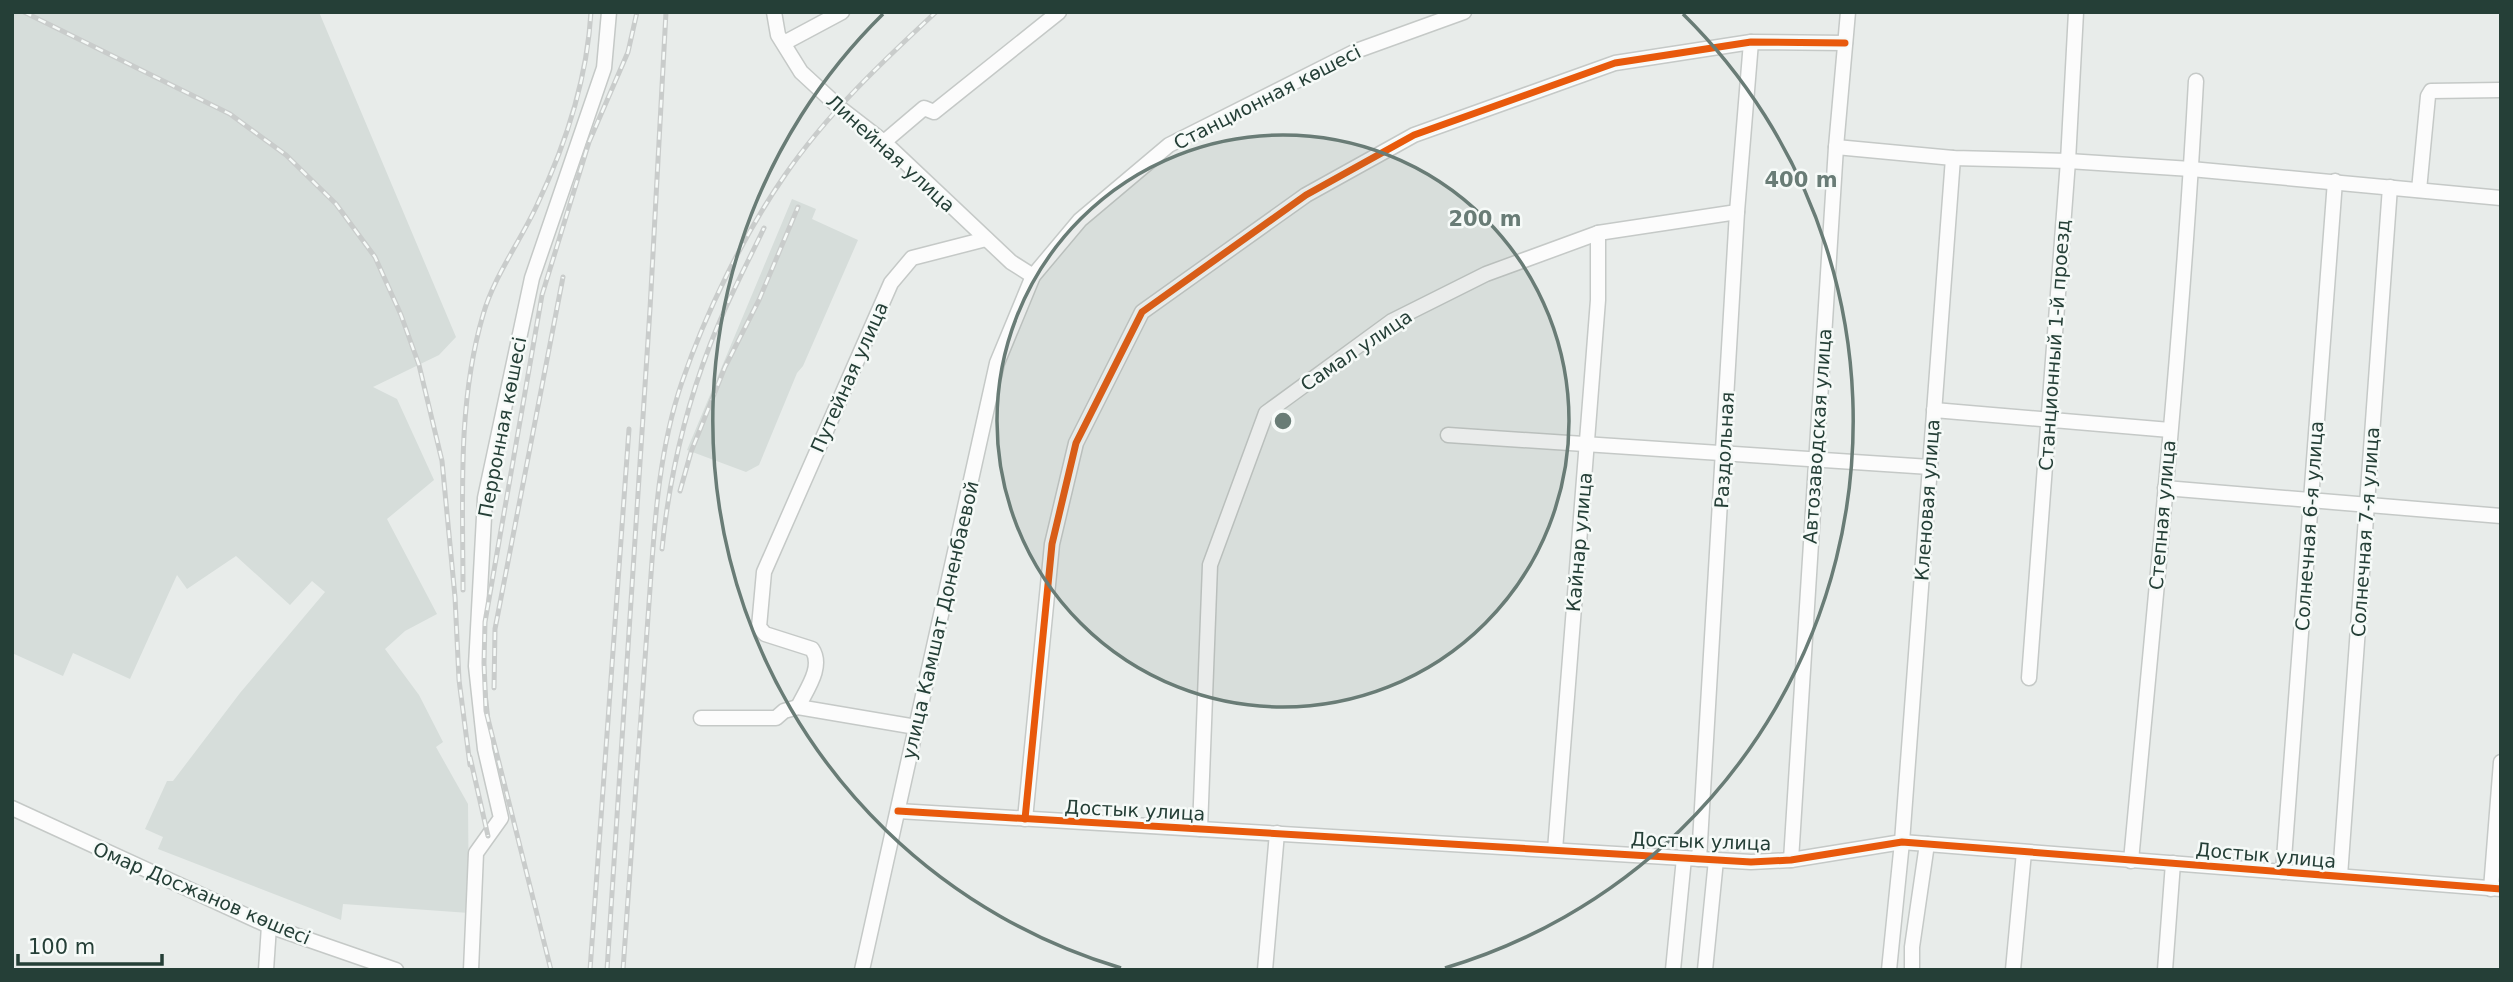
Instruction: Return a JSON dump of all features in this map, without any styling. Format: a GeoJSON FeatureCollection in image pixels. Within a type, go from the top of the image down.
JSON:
{"type":"FeatureCollection","features":[{"type":"Feature","properties":{"kind":"street","name":"Перронная көшесі"},"geometry":{"type":"LineString","coordinates":[[471,970],[476,853],[501,818],[485,750],[476,666],[485,498],[532,278],[604,68],[609,12]]}},
{"type":"Feature","properties":{"kind":"street","name":"Линейная улица"},"geometry":{"type":"LineString","coordinates":[[774,12],[778,34],[801,72],[840,108],[884,142],[1011,262],[1033,276]]}},
{"type":"Feature","properties":{"kind":"street"},"geometry":{"type":"LineString","coordinates":[[783,43],[842,12]]}},
{"type":"Feature","properties":{"kind":"street"},"geometry":{"type":"LineString","coordinates":[[884,142],[924,108],[934,112],[1059,12]]}},
{"type":"Feature","properties":{"kind":"street","name":"Станционная көшесі"},"geometry":{"type":"LineString","coordinates":[[1033,276],[1080,220],[1169,145],[1356,51],[1464,12]]}},
{"type":"Feature","properties":{"kind":"street","name":"Автозаводская улица"},"geometry":{"type":"LineString","coordinates":[[1791,860],[1836,147],[1848,12]]}},
{"type":"Feature","properties":{"kind":"street","name":"Станционный 1-й проезд"},"geometry":{"type":"LineString","coordinates":[[2029,678],[2077,12]]}},
{"type":"Feature","properties":{"kind":"street"},"geometry":{"type":"LineString","coordinates":[[1025,819],[1052,544],[1076,443],[1142,312],[1306,195],[1414,135],[1615,62],[1751,42],[1845,43]]}},
{"type":"Feature","properties":{"kind":"street","name":"Раздольная"},"geometry":{"type":"LineString","coordinates":[[1673,970],[1691,858],[1724,453],[1737,212],[1751,42]]}},
{"type":"Feature","properties":{"kind":"street","name":"Степная улица"},"geometry":{"type":"LineString","coordinates":[[2132,860],[2192,169],[2196,81]]}},
{"type":"Feature","properties":{"kind":"street"},"geometry":{"type":"LineString","coordinates":[[2419,190],[2431,91],[2501,90]]}},
{"type":"Feature","properties":{"kind":"street"},"geometry":{"type":"LineString","coordinates":[[1836,147],[1953,158],[2068,161],[2192,169],[2501,198]]}},
{"type":"Feature","properties":{"kind":"street","name":"Кленовая улица"},"geometry":{"type":"LineString","coordinates":[[1889,970],[1902,842],[1953,158]]}},
{"type":"Feature","properties":{"kind":"street","name":"Солнечная 6-я улица"},"geometry":{"type":"LineString","coordinates":[[2283,872],[2335,181]]}},
{"type":"Feature","properties":{"kind":"street","name":"Солнечная 7-я улица"},"geometry":{"type":"LineString","coordinates":[[2340,876],[2390,187]]}},
{"type":"Feature","properties":{"kind":"street","name":"Самал улица"},"geometry":{"type":"LineString","coordinates":[[1200,829],[1210,565],[1266,413],[1392,321],[1486,274],[1598,233],[1737,212]]}},
{"type":"Feature","properties":{"kind":"street","name":"Кайнар улица"},"geometry":{"type":"LineString","coordinates":[[1555,850],[1598,300],[1598,233]]}},
{"type":"Feature","properties":{"kind":"street","name":"Путейная улица"},"geometry":{"type":"LineString","coordinates":[[798,707],[816,669],[816,655],[812,649],[765,634],[759,627],[764,572],[891,283],[912,258],[986,239]]}},
{"type":"Feature","properties":{"kind":"street","name":"улица Камшат Доненбаевой"},"geometry":{"type":"LineString","coordinates":[[862,970],[997,363],[1033,276]]}},
{"type":"Feature","properties":{"kind":"street"},"geometry":{"type":"LineString","coordinates":[[1934,411],[2170,430]]}},
{"type":"Feature","properties":{"kind":"street"},"geometry":{"type":"LineString","coordinates":[[1448,435],[1930,467]]}},
{"type":"Feature","properties":{"kind":"street"},"geometry":{"type":"LineString","coordinates":[[2165,488],[2501,516]]}},
{"type":"Feature","properties":{"kind":"street"},"geometry":{"type":"LineString","coordinates":[[701,718],[776,719],[784,711],[798,707],[916,727]]}},
{"type":"Feature","properties":{"kind":"street"},"geometry":{"type":"LineString","coordinates":[[2496,889],[2501,762]]}},
{"type":"Feature","properties":{"kind":"street","name":"Омар Досжанов көшесі"},"geometry":{"type":"LineString","coordinates":[[12,808],[269,926],[396,970]]}},
{"type":"Feature","properties":{"kind":"street","name":"Достык улица"},"geometry":{"type":"LineString","coordinates":[[898,811],[1751,862],[1791,860],[1902,842],[2496,889]]}},
{"type":"Feature","properties":{"kind":"street"},"geometry":{"type":"LineString","coordinates":[[1265,970],[1277,832]]}},
{"type":"Feature","properties":{"kind":"street"},"geometry":{"type":"LineString","coordinates":[[1912,970],[1912,947],[1927,844]]}},
{"type":"Feature","properties":{"kind":"street"},"geometry":{"type":"LineString","coordinates":[[2013,970],[2024,852]]}},
{"type":"Feature","properties":{"kind":"street"},"geometry":{"type":"LineString","coordinates":[[1705,970],[1716,860]]}},
{"type":"Feature","properties":{"kind":"street"},"geometry":{"type":"LineString","coordinates":[[2165,970],[2173,863]]}},
{"type":"Feature","properties":{"kind":"street"},"geometry":{"type":"LineString","coordinates":[[266,970],[269,926]]}},
{"type":"Feature","properties":{"kind":"shaded area"},"geometry":{"type":"Polygon","coordinates":[[[12,12],[319,12],[456,337],[439,355],[373,387],[397,399],[434,480],[387,519],[437,614],[405,631],[385,649],[419,695],[443,742],[436,747],[468,804],[469,913],[343,904],[341,920],[158,849],[163,837],[145,829],[167,781],[173,781],[240,693],[325,592],[312,581],[290,605],[236,556],[187,589],[177,575],[130,679],[73,653],[63,676],[12,653],[12,12]]]}},
{"type":"Feature","properties":{"kind":"shaded area"},"geometry":{"type":"Polygon","coordinates":[[[792,199],[816,209],[812,219],[858,240],[803,366],[797,373],[759,465],[746,472],[687,450],[792,199]]]}},
{"type":"Feature","properties":{"kind":"railway"},"geometry":{"type":"LineString","coordinates":[[24,12],[230,114],[286,155],[336,204],[375,257],[401,315],[419,365],[442,461],[455,597],[459,680],[470,765]]}},
{"type":"Feature","properties":{"kind":"railway"},"geometry":{"type":"LineString","coordinates":[[463,590],[463,451],[475,349],[488,301],[537,205],[566,135],[580,87],[591,12]]}},
{"type":"Feature","properties":{"kind":"railway"},"geometry":{"type":"LineString","coordinates":[[551,970],[486,711],[485,622],[542,295],[589,142],[628,52],[637,12]]}},
{"type":"Feature","properties":{"kind":"railway"},"geometry":{"type":"LineString","coordinates":[[607,970],[650,309],[666,12]]}},
{"type":"Feature","properties":{"kind":"railway"},"geometry":{"type":"LineString","coordinates":[[623,970],[658,498],[661,469],[682,382],[702,329],[727,275],[785,175],[837,110],[936,12]]}},
{"type":"Feature","properties":{"kind":"railway"},"geometry":{"type":"LineString","coordinates":[[680,491],[691,452],[725,367],[759,300],[798,207]]}},
{"type":"Feature","properties":{"kind":"railway"},"geometry":{"type":"LineString","coordinates":[[662,549],[674,471],[693,394],[716,330],[764,228]]}},
{"type":"Feature","properties":{"kind":"railway"},"geometry":{"type":"LineString","coordinates":[[494,688],[495,629],[563,277]]}},
{"type":"Feature","properties":{"kind":"railway"},"geometry":{"type":"LineString","coordinates":[[590,970],[629,429]]}},
{"type":"Feature","properties":{"kind":"railway"},"geometry":{"type":"LineString","coordinates":[[470,757],[488,836]]}},
{"type":"Feature","properties":{"kind":"cycle path"},"geometry":{"type":"LineString","coordinates":[[1025,819],[1052,544],[1076,443],[1142,312],[1306,195],[1414,135],[1615,63],[1751,42],[1845,43]]}},
{"type":"Feature","properties":{"kind":"cycle path"},"geometry":{"type":"LineString","coordinates":[[898,811],[1751,862],[1791,860],[1902,842],[2501,889]]}}]}
